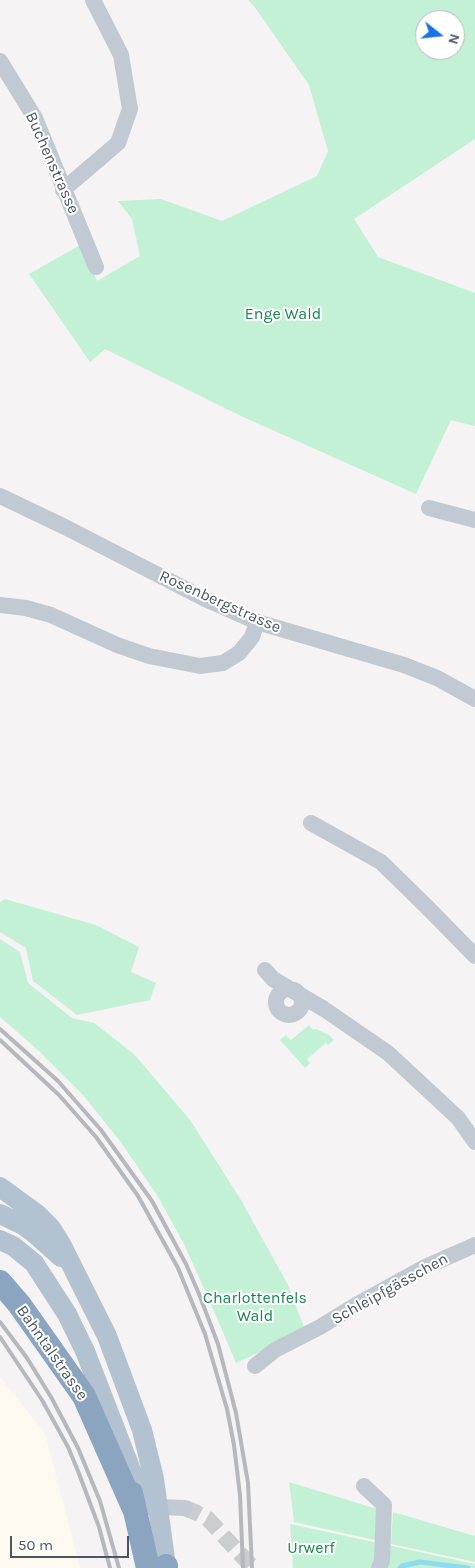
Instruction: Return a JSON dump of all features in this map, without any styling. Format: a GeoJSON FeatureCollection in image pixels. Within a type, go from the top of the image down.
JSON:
{"type":"FeatureCollection","features":[{"type":"Feature","properties":{"kind":"highway","name":"Bahntalstrasse"},"geometry":{"type":"LineString","coordinates":[[0,1282],[19,1304],[84,1396],[134,1509]]}},
{"type":"Feature","properties":{"kind":"highway"},"geometry":{"type":"LineString","coordinates":[[124,1452],[134,1509],[160,1567]]}},
{"type":"Feature","properties":{"kind":"main road"},"geometry":{"type":"LineString","coordinates":[[0,1187],[37,1214],[51,1228],[108,1336],[130,1394],[149,1459],[158,1507],[160,1567]]}},
{"type":"Feature","properties":{"kind":"main road"},"geometry":{"type":"LineString","coordinates":[[0,1214],[23,1225],[46,1242],[73,1269]]}},
{"type":"Feature","properties":{"kind":"main road"},"geometry":{"type":"LineString","coordinates":[[0,1240],[22,1252],[34,1263],[67,1314],[85,1352],[144,1502],[150,1506],[158,1507]]}},
{"type":"Feature","properties":{"kind":"street"},"geometry":{"type":"LineString","coordinates":[[63,190],[118,143],[130,108],[121,55],[93,0]]}},
{"type":"Feature","properties":{"kind":"street","name":"Buchenstrasse"},"geometry":{"type":"LineString","coordinates":[[0,61],[35,118],[96,268]]}},
{"type":"Feature","properties":{"kind":"street","name":"Rosenbergstrasse"},"geometry":{"type":"LineString","coordinates":[[0,496],[205,599],[257,622],[404,665],[437,678],[475,699]]}},
{"type":"Feature","properties":{"kind":"street"},"geometry":{"type":"LineString","coordinates":[[429,508],[475,520]]}},
{"type":"Feature","properties":{"kind":"street"},"geometry":{"type":"LineString","coordinates":[[0,604],[26,608],[51,616],[117,645],[149,656],[200,666],[222,663],[239,653],[252,637],[257,622]]}},
{"type":"Feature","properties":{"kind":"street"},"geometry":{"type":"LineString","coordinates":[[311,822],[381,862],[475,956]]}},
{"type":"Feature","properties":{"kind":"street"},"geometry":{"type":"LineString","coordinates":[[265,970],[274,978],[392,1056],[458,1118],[475,1142]]}},
{"type":"Feature","properties":{"kind":"street","name":"Schleipfgässchen"},"geometry":{"type":"LineString","coordinates":[[255,1366],[275,1350],[320,1327],[364,1300],[425,1267],[475,1245]]}},
{"type":"Feature","properties":{"kind":"street"},"geometry":{"type":"LineString","coordinates":[[364,1486],[384,1505],[382,1561],[380,1568]]}},
{"type":"Feature","properties":{"kind":"street"},"geometry":{"type":"LineString","coordinates":[[158,1507],[185,1508]]}},
{"type":"Feature","properties":{"kind":"shaded area"},"geometry":{"type":"Polygon","coordinates":[[[0,1377],[45,1433],[80,1568],[0,1568],[0,1377]]]}},
{"type":"Feature","properties":{"kind":"green space","name":"Enge Wald"},"geometry":{"type":"Polygon","coordinates":[[[248,0],[475,0],[475,139],[354,219],[378,257],[475,293],[475,426],[451,420],[416,494],[241,416],[105,349],[90,362],[29,274],[82,244],[97,281],[140,256],[132,219],[118,201],[161,199],[222,221],[317,176],[328,151],[309,85],[248,0]]]}},
{"type":"Feature","properties":{"kind":"green space"},"geometry":{"type":"Polygon","coordinates":[[[5,899],[96,925],[139,947],[131,972],[156,983],[150,1000],[77,1015],[33,981],[26,948],[0,932],[0,902],[5,899]]]}},
{"type":"Feature","properties":{"kind":"green space","name":"Charlottenfels Wald"},"geometry":{"type":"Polygon","coordinates":[[[0,939],[20,952],[28,983],[72,1018],[94,1023],[134,1054],[190,1120],[241,1200],[288,1285],[304,1327],[260,1352],[236,1363],[184,1244],[157,1195],[120,1141],[83,1095],[39,1051],[0,1017],[0,939]]]}},
{"type":"Feature","properties":{"kind":"green space"},"geometry":{"type":"Polygon","coordinates":[[[309,1025],[313,1030],[316,1029],[329,1035],[334,1040],[328,1045],[326,1043],[307,1059],[310,1063],[305,1068],[280,1040],[286,1035],[291,1040],[309,1025]]]}},
{"type":"Feature","properties":{"kind":"green space"},"geometry":{"type":"Polygon","coordinates":[[[289,1482],[377,1509],[375,1540],[294,1522],[289,1482]]]}},
{"type":"Feature","properties":{"kind":"green space"},"geometry":{"type":"Polygon","coordinates":[[[393,1512],[475,1536],[475,1562],[391,1544],[393,1512]]]}},
{"type":"Feature","properties":{"kind":"green space","name":"Urwerf"},"geometry":{"type":"Polygon","coordinates":[[[290,1524],[475,1564],[475,1568],[293,1568],[290,1524]]]}},
{"type":"Feature","properties":{"kind":"waterway"},"geometry":{"type":"LineString","coordinates":[[400,1568],[420,1562],[468,1568]]}},
{"type":"Feature","properties":{"kind":"tunnel"},"geometry":{"type":"LineString","coordinates":[[185,1508],[208,1519],[253,1568]]}},
{"type":"Feature","properties":{"kind":"railway"},"geometry":{"type":"LineString","coordinates":[[0,1029],[58,1081],[101,1130],[152,1201],[186,1264],[218,1344],[236,1413],[248,1483],[252,1568]]}},
{"type":"Feature","properties":{"kind":"railway"},"geometry":{"type":"LineString","coordinates":[[0,1040],[59,1095],[96,1137],[138,1196],[178,1268],[205,1334],[227,1409],[234,1445],[240,1495],[243,1568]]}},
{"type":"Feature","properties":{"kind":"railway"},"geometry":{"type":"LineString","coordinates":[[0,1322],[27,1358],[51,1397],[78,1448],[100,1501],[119,1568]]}},
{"type":"Feature","properties":{"kind":"railway"},"geometry":{"type":"LineString","coordinates":[[0,1337],[42,1400],[68,1447],[99,1527],[110,1568]]}}]}
